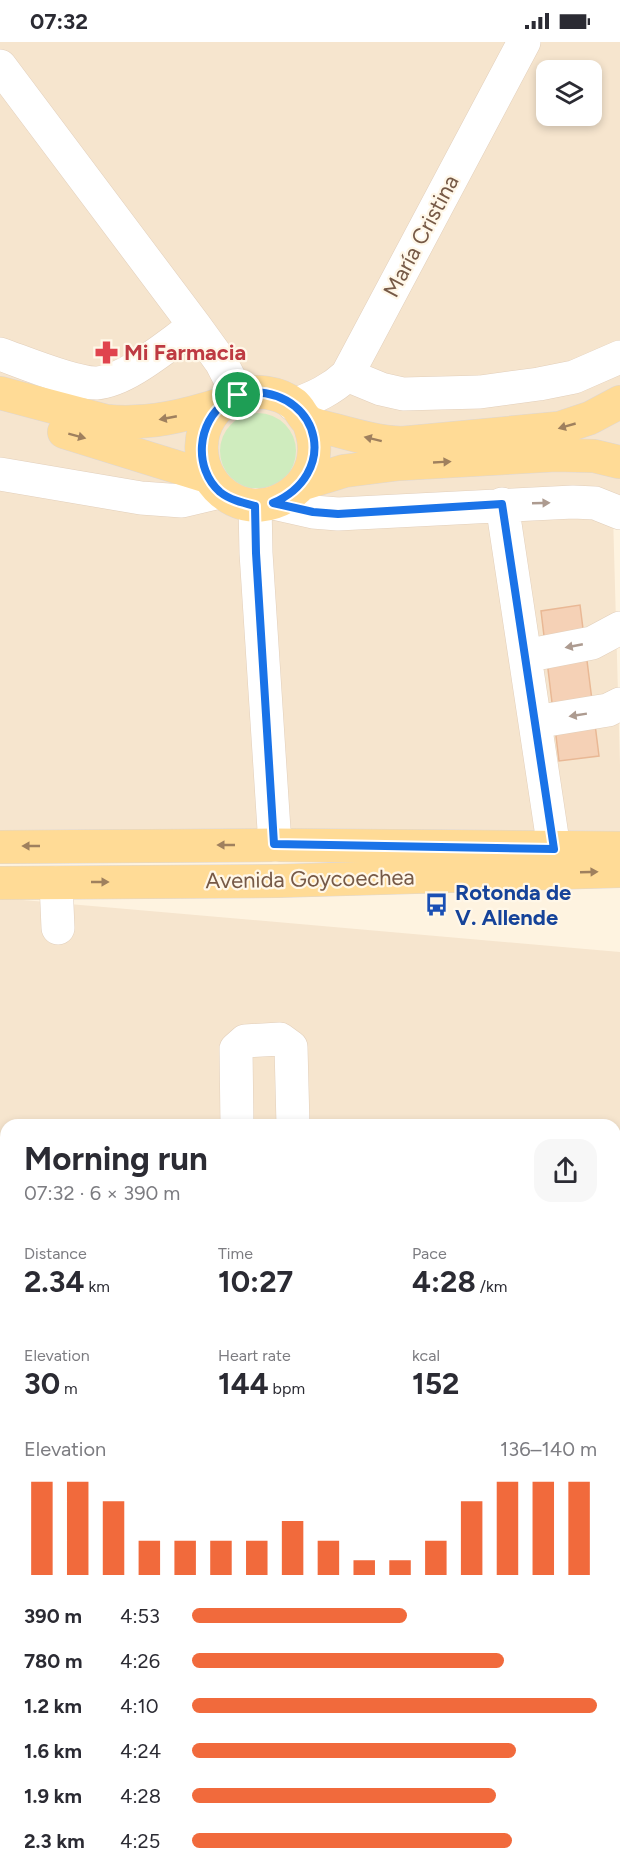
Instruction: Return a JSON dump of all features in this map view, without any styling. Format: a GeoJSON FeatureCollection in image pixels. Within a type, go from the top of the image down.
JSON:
{"type":"FeatureCollection","features":[{"type":"Feature","properties":{"kind":"main road"},"geometry":{"type":"LineString","coordinates":[[0,393],[106,422],[123,423],[164,419],[198,412],[253,392],[268,392],[282,397],[301,413],[384,442],[560,428],[590,418],[620,403]]}},
{"type":"Feature","properties":{"kind":"main road"},"geometry":{"type":"LineString","coordinates":[[215,485],[202,462],[201,445],[205,429],[213,414],[231,399]]}},
{"type":"Feature","properties":{"kind":"main road"},"geometry":{"type":"LineString","coordinates":[[619,463],[610,438],[614,413],[620,403]]}},
{"type":"Feature","properties":{"kind":"main road"},"geometry":{"type":"LineString","coordinates":[[0,415],[101,442],[215,485],[237,501],[264,504],[288,497],[302,484],[310,470],[315,453],[314,437],[301,413]]}},
{"type":"Feature","properties":{"kind":"main road"},"geometry":{"type":"LineString","coordinates":[[302,484],[344,471],[399,464],[556,455],[594,456],[619,463]]}},
{"type":"Feature","properties":{"kind":"main road","name":"Avenida Goycoechea"},"geometry":{"type":"LineString","coordinates":[[0,847],[274,844],[620,848]]}},
{"type":"Feature","properties":{"kind":"main road","name":"Avenida Goycoechea"},"geometry":{"type":"LineString","coordinates":[[0,883],[277,881],[620,871]]}},
{"type":"Feature","properties":{"kind":"street"},"geometry":{"type":"LineString","coordinates":[[0,45],[4,42]]}},
{"type":"Feature","properties":{"kind":"street","name":"María Cristina"},"geometry":{"type":"LineString","coordinates":[[301,413],[347,375],[524,42]]}},
{"type":"Feature","properties":{"kind":"street"},"geometry":{"type":"LineString","coordinates":[[0,66],[221,362],[231,399]]}},
{"type":"Feature","properties":{"kind":"street"},"geometry":{"type":"LineString","coordinates":[[0,354],[71,378],[96,383],[124,375],[195,326]]}},
{"type":"Feature","properties":{"kind":"street"},"geometry":{"type":"LineString","coordinates":[[347,375],[381,389],[403,394],[480,392],[574,377],[609,362]]}},
{"type":"Feature","properties":{"kind":"street"},"geometry":{"type":"LineString","coordinates":[[0,474],[141,498],[182,501],[215,485]]}},
{"type":"Feature","properties":{"kind":"street"},"geometry":{"type":"LineString","coordinates":[[274,844],[256,553],[264,504],[338,514],[573,502],[595,503],[620,513]]}},
{"type":"Feature","properties":{"kind":"street"},"geometry":{"type":"LineString","coordinates":[[502,504],[554,849]]}},
{"type":"Feature","properties":{"kind":"street"},"geometry":{"type":"LineString","coordinates":[[525,656],[592,643],[620,628]]}},
{"type":"Feature","properties":{"kind":"street"},"geometry":{"type":"LineString","coordinates":[[535,722],[608,710],[620,704]]}},
{"type":"Feature","properties":{"kind":"street"},"geometry":{"type":"LineString","coordinates":[[56,883],[58,928]]}},
{"type":"Feature","properties":{"kind":"street"},"geometry":{"type":"LineString","coordinates":[[237,1119],[236,1048],[245,1041],[280,1039],[291,1047],[293,1119]]}},
{"type":"Feature","properties":{"kind":"shaded area"},"geometry":{"type":"Polygon","coordinates":[[[0,42],[620,42],[620,509],[613,515],[620,765],[620,871],[0,839],[0,42]]]}},
{"type":"Feature","properties":{"kind":"shaded area"},"geometry":{"type":"Polygon","coordinates":[[[0,898],[620,952],[620,1119],[0,1119],[0,898]]]}},
{"type":"Feature","properties":{"kind":"green space"},"geometry":{"type":"Polygon","coordinates":[[[251,413],[265,413],[279,419],[290,430],[294,436],[296,451],[294,466],[285,478],[273,487],[251,489],[237,483],[226,472],[220,458],[220,444],[226,430],[237,419],[251,413]]]}},
{"type":"Feature","properties":{"kind":"building"},"geometry":{"type":"Polygon","coordinates":[[[580,605],[599,756],[559,761],[541,611],[580,605]]]}},
{"type":"Feature","properties":{"kind":"place","name":"Mi Farmacia"},"geometry":{"type":"Point","coordinates":[106,352]}},
{"type":"Feature","properties":{"kind":"place","name":"Rotonda de V. Allende"},"geometry":{"type":"Point","coordinates":[437,905]}},
{"type":"Feature","properties":{"kind":"route"},"geometry":{"type":"LineString","coordinates":[[268,392],[282,397],[294,405],[308,421],[314,437],[315,453],[310,470],[302,484],[288,497],[273,503],[313,512],[338,514],[502,504],[554,849],[274,844],[255,506],[237,501],[220,492],[202,462],[201,445],[205,429],[213,414],[238,395],[268,392]]}}]}
